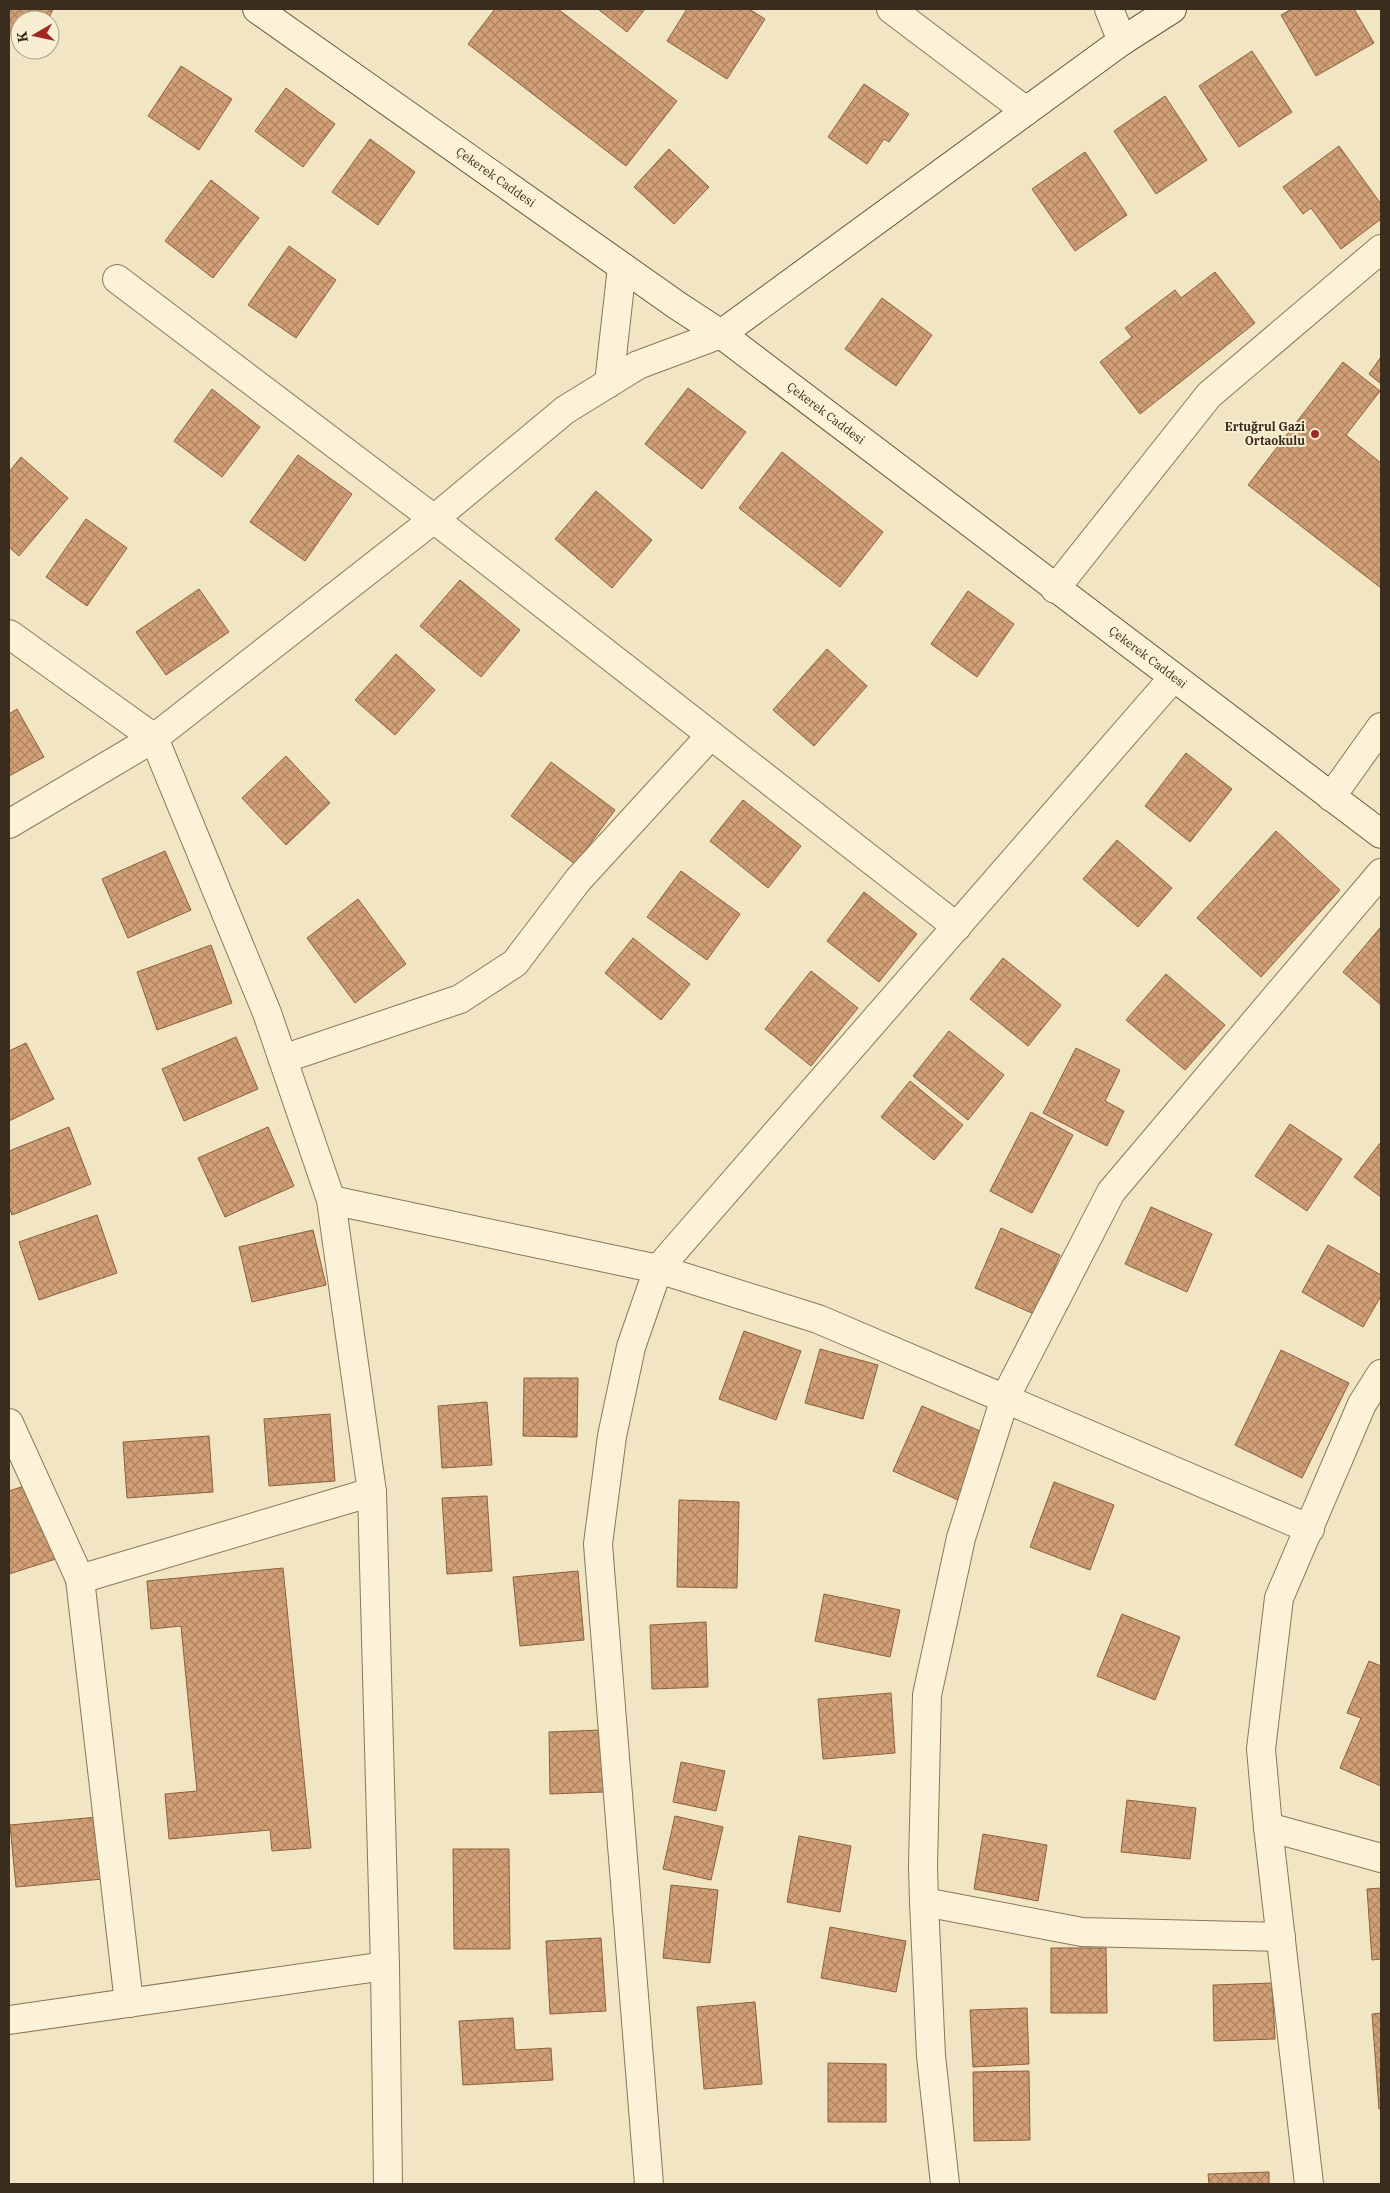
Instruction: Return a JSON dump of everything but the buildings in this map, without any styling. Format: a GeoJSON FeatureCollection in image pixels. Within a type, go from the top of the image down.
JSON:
{"type":"FeatureCollection","features":[{"type":"Feature","properties":{"kind":"street","name":"Çekerek Caddesi"},"geometry":{"type":"LineString","coordinates":[[257,9],[622,268],[720,334],[1381,834]]}},
{"type":"Feature","properties":{"kind":"street"},"geometry":{"type":"LineString","coordinates":[[891,9],[1026,111]]}},
{"type":"Feature","properties":{"kind":"street"},"geometry":{"type":"LineString","coordinates":[[1108,9],[1122,41]]}},
{"type":"Feature","properties":{"kind":"street"},"geometry":{"type":"LineString","coordinates":[[9,824],[154,738],[434,519],[565,410],[638,365],[720,334],[1122,41],[1172,9]]}},
{"type":"Feature","properties":{"kind":"street"},"geometry":{"type":"LineString","coordinates":[[1055,589],[1209,395],[1381,249]]}},
{"type":"Feature","properties":{"kind":"street"},"geometry":{"type":"LineString","coordinates":[[609,383],[622,268]]}},
{"type":"Feature","properties":{"kind":"street"},"geometry":{"type":"LineString","coordinates":[[117,279],[434,519],[957,927]]}},
{"type":"Feature","properties":{"kind":"street"},"geometry":{"type":"LineString","coordinates":[[9,634],[154,738],[268,1013],[331,1200],[372,1492],[385,1966],[388,2184]]}},
{"type":"Feature","properties":{"kind":"street"},"geometry":{"type":"LineString","coordinates":[[649,2184],[598,1544],[612,1436],[631,1347],[658,1269],[1173,678]]}},
{"type":"Feature","properties":{"kind":"street"},"geometry":{"type":"LineString","coordinates":[[1331,797],[1381,727]]}},
{"type":"Feature","properties":{"kind":"street"},"geometry":{"type":"LineString","coordinates":[[283,1059],[460,999],[515,963],[578,880],[711,735]]}},
{"type":"Feature","properties":{"kind":"street"},"geometry":{"type":"LineString","coordinates":[[945,2184],[931,2056],[924,1902],[923,1866],[927,1694],[960,1538],[1005,1398],[1111,1192],[1381,874]]}},
{"type":"Feature","properties":{"kind":"street"},"geometry":{"type":"LineString","coordinates":[[331,1200],[658,1269],[818,1319],[1310,1529]]}},
{"type":"Feature","properties":{"kind":"street"},"geometry":{"type":"LineString","coordinates":[[1309,2184],[1268,1827],[1261,1749],[1279,1598],[1310,1529],[1372,1409],[1381,1374]]}},
{"type":"Feature","properties":{"kind":"street"},"geometry":{"type":"LineString","coordinates":[[9,1423],[80,1579],[129,2002]]}},
{"type":"Feature","properties":{"kind":"street"},"geometry":{"type":"LineString","coordinates":[[80,1579],[372,1492]]}},
{"type":"Feature","properties":{"kind":"street"},"geometry":{"type":"LineString","coordinates":[[1268,1827],[1381,1858]]}},
{"type":"Feature","properties":{"kind":"street"},"geometry":{"type":"LineString","coordinates":[[924,1902],[1082,1932],[1281,1937]]}},
{"type":"Feature","properties":{"kind":"street"},"geometry":{"type":"LineString","coordinates":[[9,2020],[385,1966]]}},
{"type":"Feature","properties":{"kind":"place","name":"Ertuğrul Gazi Ortaokulu"},"geometry":{"type":"Point","coordinates":[1315,434]}}]}
